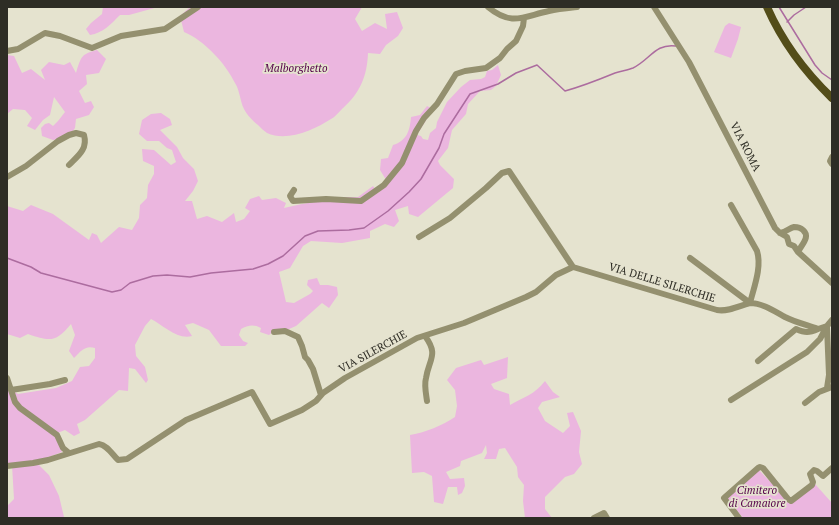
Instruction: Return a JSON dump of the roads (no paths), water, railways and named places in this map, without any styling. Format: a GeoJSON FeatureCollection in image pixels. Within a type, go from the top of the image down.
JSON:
{"type":"FeatureCollection","features":[{"type":"Feature","properties":{"kind":"main road"},"geometry":{"type":"LineString","coordinates":[[766,7],[791,49],[821,87],[832,98]]}},
{"type":"Feature","properties":{"kind":"street"},"geometry":{"type":"LineString","coordinates":[[7,51],[18,49],[45,33],[60,36],[92,48],[121,36],[165,29],[198,7]]}},
{"type":"Feature","properties":{"kind":"street"},"geometry":{"type":"LineString","coordinates":[[488,7],[504,17],[516,19],[548,11],[577,7]]}},
{"type":"Feature","properties":{"kind":"street","name":"VIA ROMA"},"geometry":{"type":"LineString","coordinates":[[654,7],[689,62],[775,228],[780,233],[787,234]]}},
{"type":"Feature","properties":{"kind":"street"},"geometry":{"type":"LineString","coordinates":[[294,190],[290,196],[293,201],[326,199],[361,201],[384,185],[402,163],[416,131],[424,118],[437,104],[456,74],[486,68],[500,58],[516,41],[523,26],[524,18]]}},
{"type":"Feature","properties":{"kind":"street"},"geometry":{"type":"LineString","coordinates":[[7,176],[26,166],[58,141],[76,132],[84,135],[86,141],[84,149],[69,165]]}},
{"type":"Feature","properties":{"kind":"street"},"geometry":{"type":"LineString","coordinates":[[832,157],[830,161],[832,164]]}},
{"type":"Feature","properties":{"kind":"street"},"geometry":{"type":"LineString","coordinates":[[419,237],[450,218],[502,173],[509,171],[573,267]]}},
{"type":"Feature","properties":{"kind":"street"},"geometry":{"type":"LineString","coordinates":[[731,205],[759,257],[750,303]]}},
{"type":"Feature","properties":{"kind":"street"},"geometry":{"type":"LineString","coordinates":[[798,248],[804,244],[806,238],[805,231],[799,227],[796,227],[787,234],[789,244],[798,248],[832,283]]}},
{"type":"Feature","properties":{"kind":"street"},"geometry":{"type":"LineString","coordinates":[[690,258],[750,303],[773,310],[786,317],[818,329]]}},
{"type":"Feature","properties":{"kind":"street","name":"VIA DELLE SILERCHIE"},"geometry":{"type":"LineString","coordinates":[[573,267],[717,310],[729,310],[750,303]]}},
{"type":"Feature","properties":{"kind":"street","name":"VIA SILERCHIE"},"geometry":{"type":"LineString","coordinates":[[7,466],[33,463],[99,444],[106,447],[118,460],[127,459],[186,420],[252,392],[270,424],[302,410],[354,372],[417,338],[464,323],[526,297],[536,292],[556,276],[573,267]]}},
{"type":"Feature","properties":{"kind":"street"},"geometry":{"type":"LineString","coordinates":[[758,361],[796,329],[805,333],[811,332],[830,323]]}},
{"type":"Feature","properties":{"kind":"street"},"geometry":{"type":"LineString","coordinates":[[806,403],[819,392],[830,388],[830,323]]}},
{"type":"Feature","properties":{"kind":"street"},"geometry":{"type":"LineString","coordinates":[[731,400],[807,352],[820,339],[830,323]]}},
{"type":"Feature","properties":{"kind":"street"},"geometry":{"type":"LineString","coordinates":[[274,332],[285,331],[298,337],[302,346],[304,357],[308,360],[312,369],[321,396]]}},
{"type":"Feature","properties":{"kind":"street"},"geometry":{"type":"LineString","coordinates":[[425,336],[432,348],[432,359],[425,381],[427,401]]}},
{"type":"Feature","properties":{"kind":"street"},"geometry":{"type":"LineString","coordinates":[[7,378],[15,402],[20,408],[57,435],[63,448],[69,453]]}},
{"type":"Feature","properties":{"kind":"street"},"geometry":{"type":"LineString","coordinates":[[11,390],[50,384],[65,380]]}},
{"type":"Feature","properties":{"kind":"street"},"geometry":{"type":"LineString","coordinates":[[739,518],[724,498],[758,468],[763,468],[788,500],[791,501],[812,485],[813,482],[810,474],[814,470],[824,476],[832,468]]}},
{"type":"Feature","properties":{"kind":"street"},"geometry":{"type":"LineString","coordinates":[[594,518],[606,516]]}},
{"type":"Feature","properties":{"kind":"waterway"},"geometry":{"type":"LineString","coordinates":[[779,7],[815,65],[822,73],[832,80]]}},
{"type":"Feature","properties":{"kind":"waterway"},"geometry":{"type":"LineString","coordinates":[[787,22],[806,7]]}},
{"type":"Feature","properties":{"kind":"waterway"},"geometry":{"type":"LineString","coordinates":[[7,258],[31,267],[41,273],[112,292],[121,290],[130,283],[153,276],[167,275],[190,277],[211,273],[253,269],[268,264],[283,256],[305,236],[318,231],[364,228],[388,211],[421,179],[439,148],[444,134],[470,94],[498,84],[516,73],[537,65],[565,91],[633,68],[663,47],[676,46]]}},
{"type":"Feature","properties":{"kind":"park label","name":"Malborghetto"},"geometry":{"type":"Point","coordinates":[296,69]}},
{"type":"Feature","properties":{"kind":"park label","name":"Cimitero di Camaiore"},"geometry":{"type":"Point","coordinates":[757,497]}}]}
